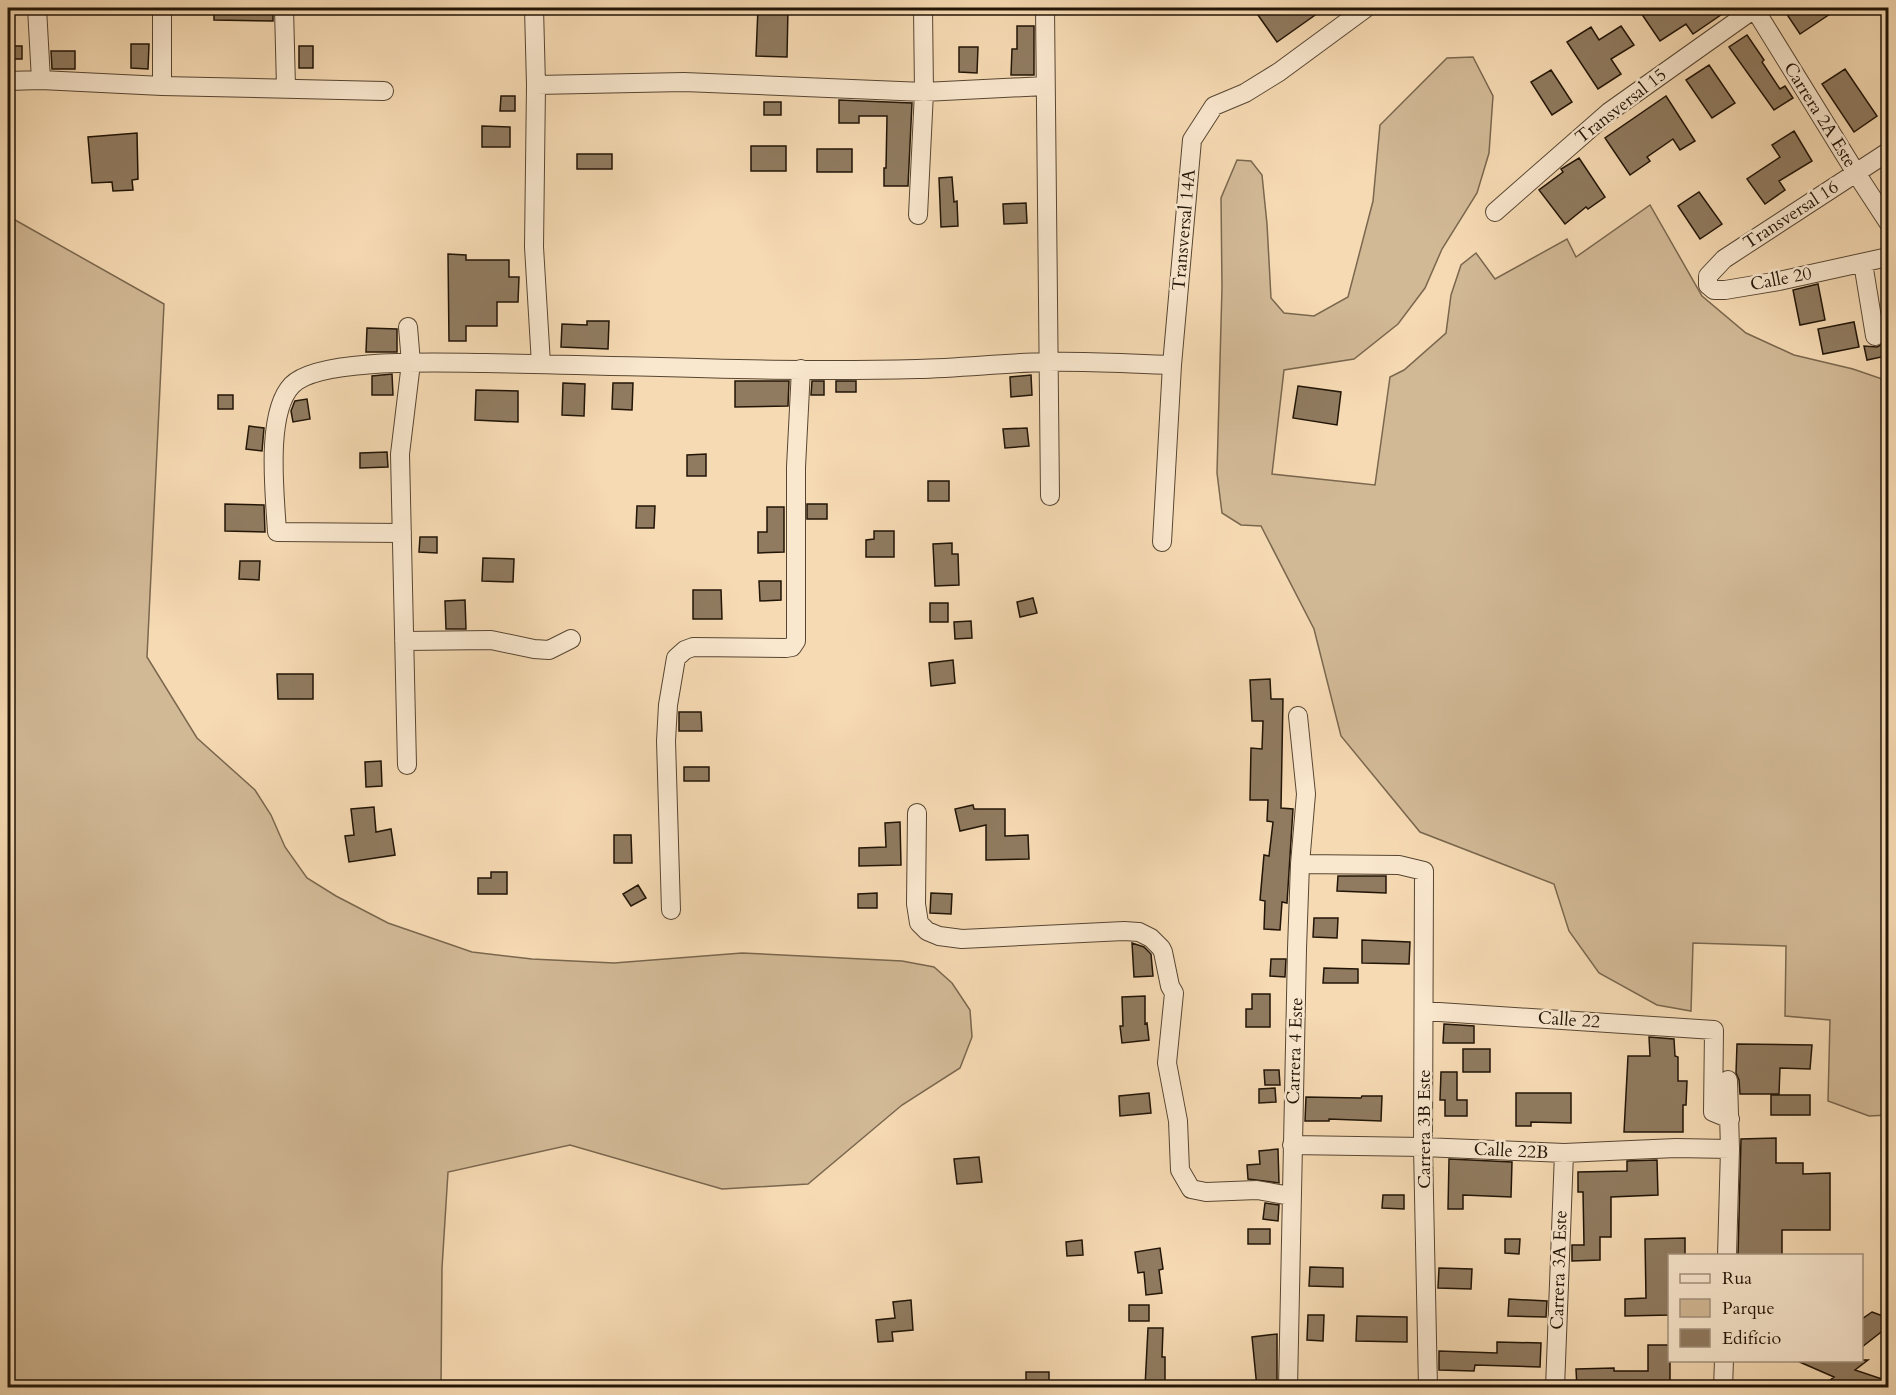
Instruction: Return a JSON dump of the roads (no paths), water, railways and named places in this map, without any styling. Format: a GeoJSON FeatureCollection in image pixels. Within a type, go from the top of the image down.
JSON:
{"type":"FeatureCollection","features":[{"type":"Feature","properties":{"kind":"street"},"geometry":{"type":"LineString","coordinates":[[37,8],[41,80]]}},
{"type":"Feature","properties":{"kind":"street"},"geometry":{"type":"LineString","coordinates":[[162,8],[162,86]]}},
{"type":"Feature","properties":{"kind":"street"},"geometry":{"type":"LineString","coordinates":[[284,8],[286,88]]}},
{"type":"Feature","properties":{"kind":"street"},"geometry":{"type":"LineString","coordinates":[[534,8],[536,85],[534,247],[541,364]]}},
{"type":"Feature","properties":{"kind":"street"},"geometry":{"type":"LineString","coordinates":[[918,215],[924,92],[923,8]]}},
{"type":"Feature","properties":{"kind":"street"},"geometry":{"type":"LineString","coordinates":[[1045,8],[1050,496]]}},
{"type":"Feature","properties":{"kind":"street","name":"Transversal 14A"},"geometry":{"type":"LineString","coordinates":[[1162,542],[1172,365],[1192,140],[1214,106],[1245,93],[1279,72],[1365,8]]}},
{"type":"Feature","properties":{"kind":"street","name":"Carrera 2A Este"},"geometry":{"type":"LineString","coordinates":[[1754,8],[1888,222]]}},
{"type":"Feature","properties":{"kind":"street","name":"Transversal 15"},"geometry":{"type":"LineString","coordinates":[[1495,212],[1609,112],[1754,8]]}},
{"type":"Feature","properties":{"kind":"street"},"geometry":{"type":"LineString","coordinates":[[8,81],[41,80],[162,86],[384,91]]}},
{"type":"Feature","properties":{"kind":"street"},"geometry":{"type":"LineString","coordinates":[[536,85],[684,82],[924,92],[1045,87]]}},
{"type":"Feature","properties":{"kind":"street","name":"Transversal 16"},"geometry":{"type":"LineString","coordinates":[[1724,259],[1888,152]]}},
{"type":"Feature","properties":{"kind":"street","name":"Calle 20"},"geometry":{"type":"LineString","coordinates":[[1724,259],[1708,276],[1708,285],[1714,290],[1779,281],[1888,257]]}},
{"type":"Feature","properties":{"kind":"street"},"geometry":{"type":"LineString","coordinates":[[1863,262],[1875,336]]}},
{"type":"Feature","properties":{"kind":"street"},"geometry":{"type":"LineString","coordinates":[[407,765],[400,454],[411,363],[408,327]]}},
{"type":"Feature","properties":{"kind":"street"},"geometry":{"type":"LineString","coordinates":[[402,533],[277,532],[276,421],[282,401],[292,385],[329,368],[411,363],[801,369],[918,369],[1047,362],[1172,365]]}},
{"type":"Feature","properties":{"kind":"street"},"geometry":{"type":"LineString","coordinates":[[671,910],[666,741],[668,705],[676,658],[685,650],[699,646],[772,649],[790,648],[796,643],[796,467],[801,369]]}},
{"type":"Feature","properties":{"kind":"street"},"geometry":{"type":"LineString","coordinates":[[404,641],[491,640],[549,650],[571,639]]}},
{"type":"Feature","properties":{"kind":"street","name":"Carrera 4 Este"},"geometry":{"type":"LineString","coordinates":[[1288,1388],[1300,864],[1306,794],[1298,716]]}},
{"type":"Feature","properties":{"kind":"street"},"geometry":{"type":"LineString","coordinates":[[917,813],[916,904],[919,923],[927,931],[939,936],[962,939],[1124,931],[1139,932],[1151,938],[1163,952],[1174,993],[1167,1063],[1178,1121],[1180,1170],[1191,1189],[1206,1192],[1257,1190],[1291,1196]]}},
{"type":"Feature","properties":{"kind":"street","name":"Carrera 3B Este"},"geometry":{"type":"LineString","coordinates":[[1300,864],[1399,865],[1424,871],[1423,1147],[1428,1388]]}},
{"type":"Feature","properties":{"kind":"street","name":"Calle 22"},"geometry":{"type":"LineString","coordinates":[[1424,1011],[1714,1030],[1713,1112],[1730,1119]]}},
{"type":"Feature","properties":{"kind":"street"},"geometry":{"type":"LineString","coordinates":[[1727,1254],[1713,1149],[1730,1119],[1728,1080]]}},
{"type":"Feature","properties":{"kind":"street","name":"Calle 22B"},"geometry":{"type":"LineString","coordinates":[[1292,1145],[1423,1147],[1564,1153],[1713,1149]]}},
{"type":"Feature","properties":{"kind":"street","name":"Carrera 3A Este"},"geometry":{"type":"LineString","coordinates":[[1555,1388],[1564,1153]]}},
{"type":"Feature","properties":{"kind":"street"},"geometry":{"type":"LineString","coordinates":[[1723,1388],[1724,1362]]}}]}
